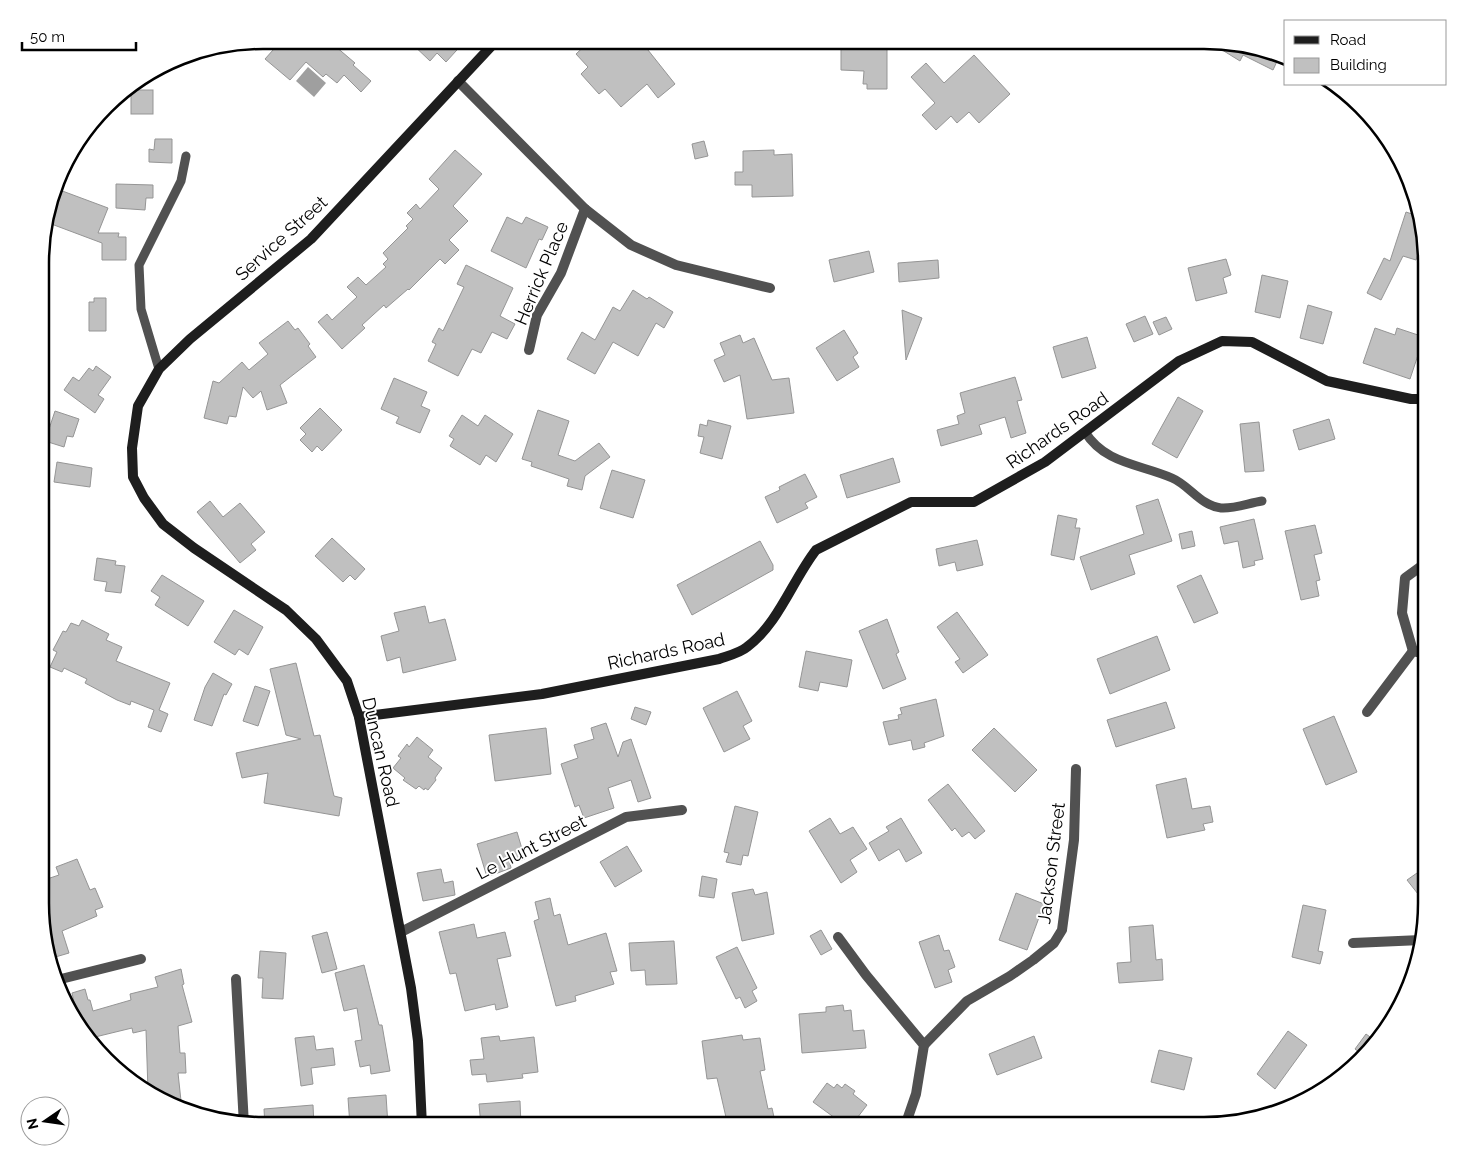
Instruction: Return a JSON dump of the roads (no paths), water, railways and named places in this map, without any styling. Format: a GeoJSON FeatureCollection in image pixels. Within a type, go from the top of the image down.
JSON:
{"type":"FeatureCollection","features":[{"type":"Feature","properties":{"kind":"main road","name":"Service Street"},"geometry":{"type":"LineString","coordinates":[[132,448],[138,406],[159,369],[190,339],[310,238],[488,49]]}},
{"type":"Feature","properties":{"kind":"main road","name":"Richards Road"},"geometry":{"type":"LineString","coordinates":[[360,717],[542,694],[719,659],[746,648],[768,626],[806,562],[816,550],[911,502],[974,502],[1045,462],[1179,361],[1222,341],[1252,342],[1327,380],[1418,399]]}},
{"type":"Feature","properties":{"kind":"main road","name":"Duncan Road"},"geometry":{"type":"LineString","coordinates":[[132,448],[133,477],[144,498],[163,524],[194,548],[286,610],[316,639],[347,681],[360,717],[411,988],[418,1041],[422,1117]]}},
{"type":"Feature","properties":{"kind":"street"},"geometry":{"type":"LineString","coordinates":[[458,81],[585,209],[631,245],[676,265],[770,288]]}},
{"type":"Feature","properties":{"kind":"street","name":"Herrick Place"},"geometry":{"type":"LineString","coordinates":[[529,350],[537,315],[561,273],[585,209]]}},
{"type":"Feature","properties":{"kind":"street"},"geometry":{"type":"LineString","coordinates":[[1413,651],[1402,614],[1405,578],[1418,569]]}},
{"type":"Feature","properties":{"kind":"street"},"geometry":{"type":"LineString","coordinates":[[1413,651],[1418,652]]}},
{"type":"Feature","properties":{"kind":"street"},"geometry":{"type":"LineString","coordinates":[[1367,712],[1413,651]]}},
{"type":"Feature","properties":{"kind":"street","name":"Jackson Street"},"geometry":{"type":"LineString","coordinates":[[924,1044],[967,1001],[1033,960],[1054,943],[1062,930],[1074,840],[1076,769]]}},
{"type":"Feature","properties":{"kind":"street","name":"Le Hunt Street"},"geometry":{"type":"LineString","coordinates":[[401,932],[626,817],[682,810]]}},
{"type":"Feature","properties":{"kind":"street"},"geometry":{"type":"LineString","coordinates":[[838,936],[866,975],[924,1044],[916,1094],[908,1117]]}},
{"type":"Feature","properties":{"kind":"street"},"geometry":{"type":"LineString","coordinates":[[1353,943],[1415,940]]}},
{"type":"Feature","properties":{"kind":"street"},"geometry":{"type":"LineString","coordinates":[[63,979],[140,959]]}},
{"type":"Feature","properties":{"kind":"street"},"geometry":{"type":"LineString","coordinates":[[236,979],[244,1116]]}},
{"type":"Feature","properties":{"kind":"lane"},"geometry":{"type":"LineString","coordinates":[[159,369],[141,309],[139,265],[181,181],[186,156]]}},
{"type":"Feature","properties":{"kind":"lane"},"geometry":{"type":"LineString","coordinates":[[1085,432],[1096,446],[1105,453],[1122,462],[1173,478],[1207,504],[1227,508],[1262,501]]}}]}
